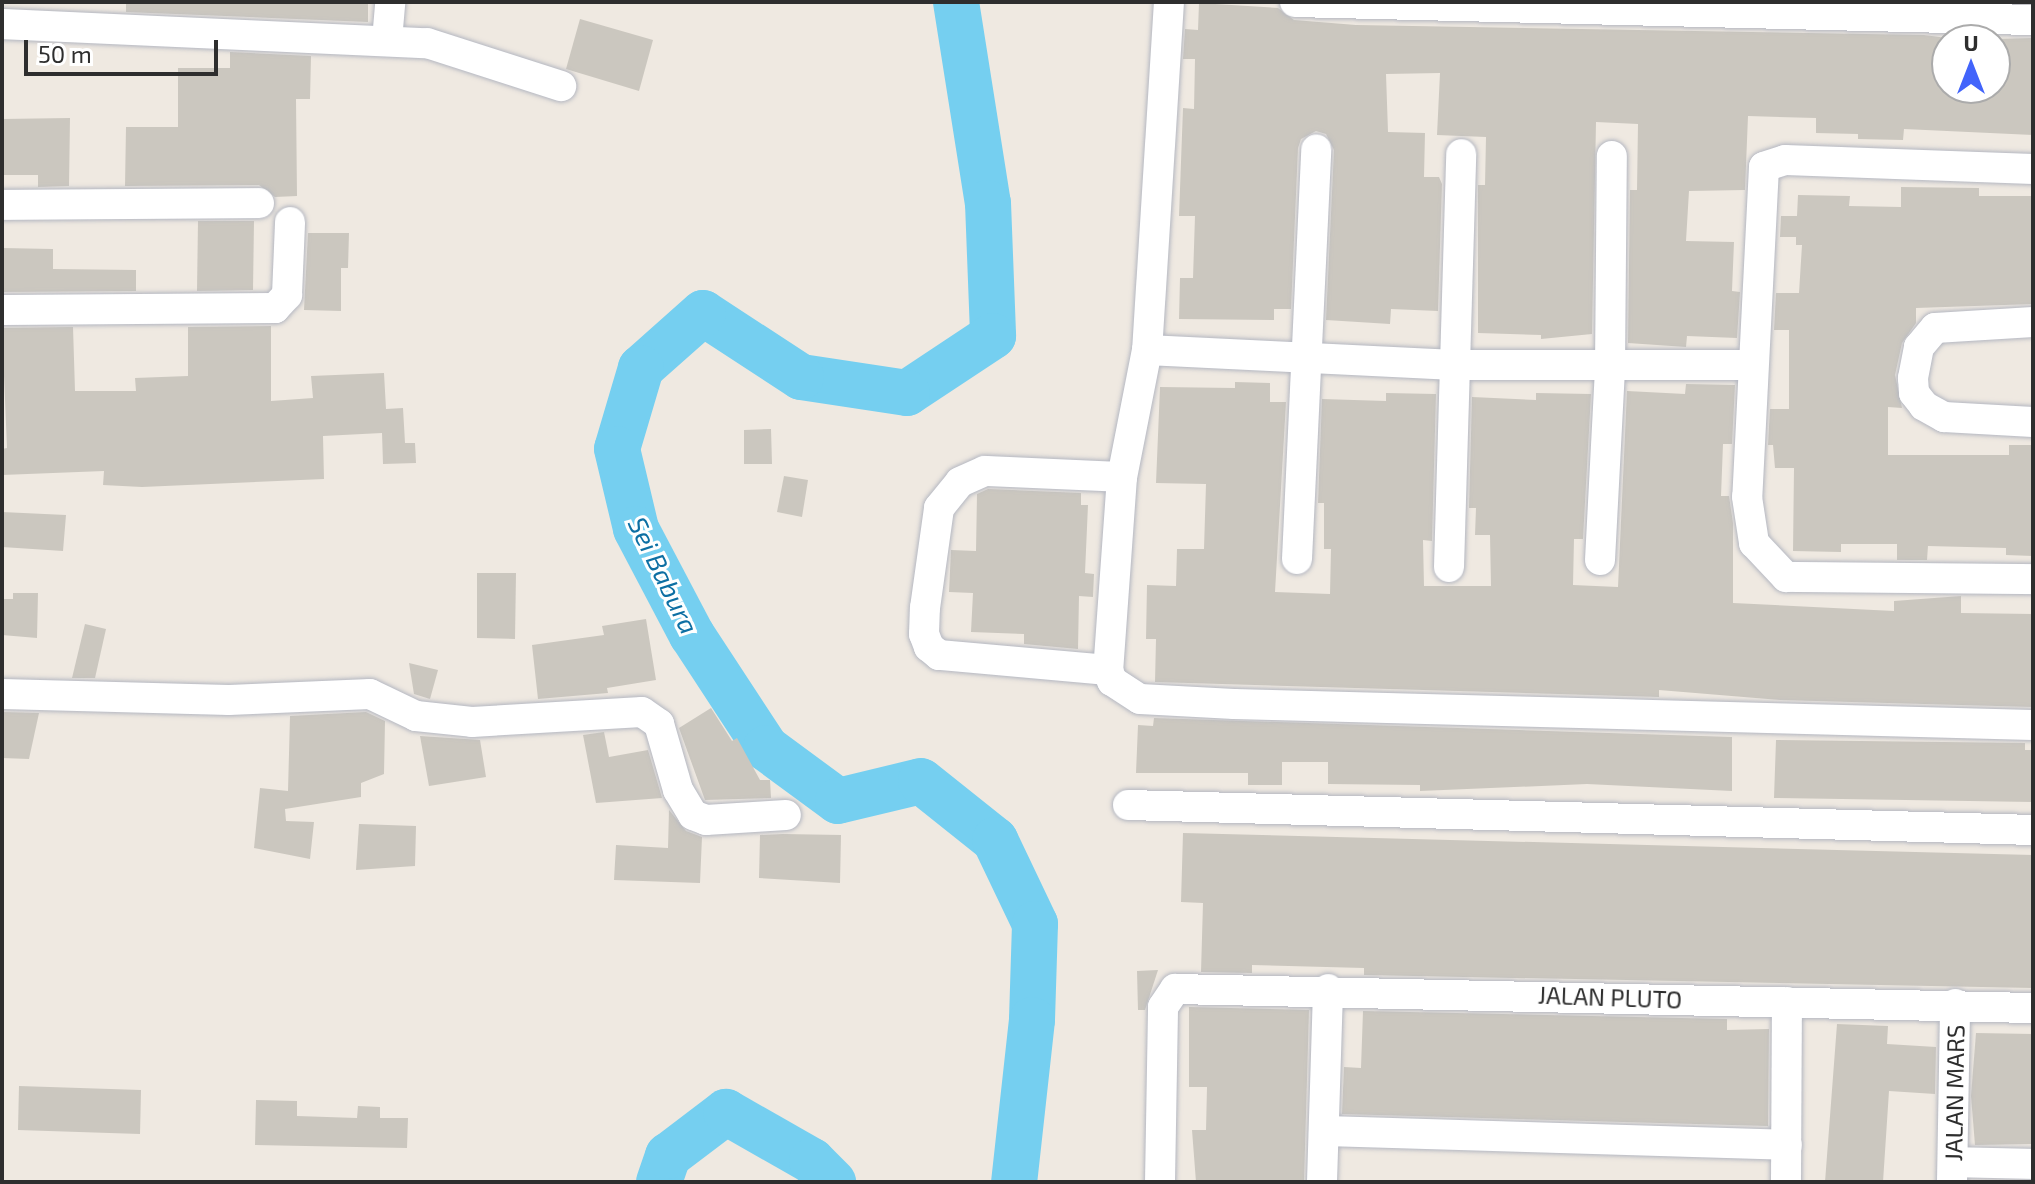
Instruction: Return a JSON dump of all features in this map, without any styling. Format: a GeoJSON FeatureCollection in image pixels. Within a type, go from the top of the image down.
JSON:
{"type":"FeatureCollection","features":[{"type":"Feature","properties":{"kind":"street"},"geometry":{"type":"LineString","coordinates":[[387,40],[390,2]]}},
{"type":"Feature","properties":{"kind":"street"},"geometry":{"type":"LineString","coordinates":[[1169,2],[1147,350],[1122,477],[1108,670],[1112,681],[1140,699],[2033,725]]}},
{"type":"Feature","properties":{"kind":"street"},"geometry":{"type":"LineString","coordinates":[[1295,2],[1650,6],[2033,20]]}},
{"type":"Feature","properties":{"kind":"street"},"geometry":{"type":"LineString","coordinates":[[2,24],[387,40],[452,49],[561,86]]}},
{"type":"Feature","properties":{"kind":"street"},"geometry":{"type":"LineString","coordinates":[[1297,559],[1316,149]]}},
{"type":"Feature","properties":{"kind":"street"},"geometry":{"type":"LineString","coordinates":[[1449,567],[1461,154]]}},
{"type":"Feature","properties":{"kind":"street"},"geometry":{"type":"LineString","coordinates":[[1600,560],[1610,367],[1612,156]]}},
{"type":"Feature","properties":{"kind":"street"},"geometry":{"type":"LineString","coordinates":[[2033,169],[1785,160],[1764,167],[1748,520],[1754,543],[1770,564],[1786,577],[2033,579]]}},
{"type":"Feature","properties":{"kind":"street"},"geometry":{"type":"LineString","coordinates":[[2,205],[259,203]]}},
{"type":"Feature","properties":{"kind":"street"},"geometry":{"type":"LineString","coordinates":[[2,310],[275,308],[287,295],[290,222]]}},
{"type":"Feature","properties":{"kind":"street"},"geometry":{"type":"LineString","coordinates":[[2033,322],[1935,328],[1919,347],[1913,378],[1914,393],[1924,406],[1944,417],[2033,422]]}},
{"type":"Feature","properties":{"kind":"street"},"geometry":{"type":"LineString","coordinates":[[1147,350],[1455,365],[1753,365]]}},
{"type":"Feature","properties":{"kind":"street"},"geometry":{"type":"LineString","coordinates":[[1108,670],[939,655],[929,647],[924,634],[925,608],[939,508],[960,482],[985,471],[1122,477]]}},
{"type":"Feature","properties":{"kind":"street"},"geometry":{"type":"LineString","coordinates":[[2,694],[229,700],[370,694],[416,716],[472,722],[642,712],[659,724],[678,790],[693,815],[706,820],[786,815]]}},
{"type":"Feature","properties":{"kind":"street"},"geometry":{"type":"LineString","coordinates":[[1128,805],[2033,830]]}},
{"type":"Feature","properties":{"kind":"street","name":"JALAN PLUTO"},"geometry":{"type":"LineString","coordinates":[[1160,1182],[1163,1007],[1166,995],[1187,987],[2033,1008]]}},
{"type":"Feature","properties":{"kind":"street"},"geometry":{"type":"LineString","coordinates":[[1322,1182],[1328,989]]}},
{"type":"Feature","properties":{"kind":"street"},"geometry":{"type":"LineString","coordinates":[[1786,1182],[1787,1002]]}},
{"type":"Feature","properties":{"kind":"street","name":"JALAN MARS"},"geometry":{"type":"LineString","coordinates":[[1952,1172],[1955,1004]]}},
{"type":"Feature","properties":{"kind":"street"},"geometry":{"type":"LineString","coordinates":[[1324,1131],[1787,1145]]}},
{"type":"Feature","properties":{"kind":"street"},"geometry":{"type":"LineString","coordinates":[[1952,1172],[2033,1164]]}},
{"type":"Feature","properties":{"kind":"building"},"geometry":{"type":"Polygon","coordinates":[[[126,2],[368,2],[368,22],[126,12],[126,2]]]}},
{"type":"Feature","properties":{"kind":"building"},"geometry":{"type":"Polygon","coordinates":[[[1199,3],[1278,8],[1294,20],[1356,25],[1924,35],[1931,36],[1931,104],[2011,104],[2011,39],[2033,38],[2033,135],[1904,129],[1903,140],[1858,139],[1858,134],[1816,133],[1816,118],[1748,116],[1745,190],[1689,191],[1686,241],[1734,242],[1732,291],[1740,292],[1737,338],[1687,336],[1686,347],[1628,343],[1630,190],[1637,190],[1638,124],[1596,122],[1592,334],[1541,339],[1541,335],[1478,333],[1478,185],[1485,185],[1486,137],[1437,135],[1440,73],[1386,74],[1388,132],[1425,133],[1424,177],[1439,177],[1442,184],[1438,311],[1391,309],[1390,324],[1326,320],[1334,150],[1326,134],[1316,131],[1301,139],[1298,148],[1291,309],[1274,309],[1274,320],[1179,319],[1180,278],[1193,278],[1195,216],[1179,216],[1183,108],[1194,109],[1195,59],[1183,59],[1185,29],[1198,30],[1199,3]]]}},
{"type":"Feature","properties":{"kind":"building"},"geometry":{"type":"Polygon","coordinates":[[[580,19],[653,40],[639,91],[566,69],[580,19]]]}},
{"type":"Feature","properties":{"kind":"building"},"geometry":{"type":"Polygon","coordinates":[[[230,52],[311,56],[310,99],[296,99],[297,196],[275,197],[259,185],[125,186],[126,127],[178,127],[178,68],[230,68],[230,52]]]}},
{"type":"Feature","properties":{"kind":"building"},"geometry":{"type":"Polygon","coordinates":[[[70,118],[69,186],[38,187],[38,175],[2,175],[2,119],[70,118]]]}},
{"type":"Feature","properties":{"kind":"building"},"geometry":{"type":"Polygon","coordinates":[[[1901,187],[1979,188],[1979,196],[2033,196],[2033,304],[1916,308],[1916,323],[1902,343],[1895,375],[1902,408],[1888,407],[1888,455],[2009,455],[2009,445],[2033,445],[2033,556],[2006,555],[2006,548],[1928,546],[1927,560],[1897,560],[1897,544],[1841,544],[1841,552],[1793,551],[1794,468],[1775,468],[1773,445],[1768,445],[1770,409],[1789,409],[1789,330],[1774,330],[1776,293],[1799,293],[1802,245],[1796,245],[1796,237],[1780,237],[1781,216],[1797,216],[1798,195],[1850,196],[1849,206],[1901,207],[1901,187]]]}},
{"type":"Feature","properties":{"kind":"building"},"geometry":{"type":"Polygon","coordinates":[[[198,221],[254,221],[253,290],[197,291],[198,221]]]}},
{"type":"Feature","properties":{"kind":"building"},"geometry":{"type":"Polygon","coordinates":[[[308,233],[349,233],[348,268],[341,268],[341,311],[304,310],[308,233]]]}},
{"type":"Feature","properties":{"kind":"building"},"geometry":{"type":"Polygon","coordinates":[[[2,248],[53,249],[53,269],[136,270],[136,291],[2,292],[2,248]]]}},
{"type":"Feature","properties":{"kind":"building"},"geometry":{"type":"Polygon","coordinates":[[[271,326],[271,401],[313,398],[311,376],[384,373],[386,409],[403,408],[405,443],[415,443],[416,463],[383,464],[382,433],[323,436],[324,479],[142,487],[103,485],[104,471],[2,475],[2,449],[7,448],[2,328],[73,327],[75,391],[136,391],[135,378],[188,376],[188,327],[271,326]]]}},
{"type":"Feature","properties":{"kind":"building"},"geometry":{"type":"Polygon","coordinates":[[[1235,382],[1270,383],[1270,402],[1286,402],[1275,592],[1330,594],[1331,549],[1324,549],[1324,503],[1318,503],[1322,399],[1386,401],[1386,393],[1436,394],[1432,541],[1423,540],[1424,586],[1491,586],[1490,535],[1475,535],[1476,508],[1469,508],[1472,397],[1536,400],[1536,393],[1591,394],[1583,539],[1574,539],[1573,585],[1618,587],[1627,391],[1685,394],[1686,384],[1735,385],[1732,444],[1723,444],[1721,496],[1729,496],[1733,523],[1733,603],[1894,611],[1894,601],[1961,596],[1961,613],[2033,614],[2033,707],[1780,700],[1659,690],[1659,697],[1155,682],[1156,639],[1146,639],[1147,585],[1176,586],[1177,549],[1204,549],[1206,484],[1156,483],[1160,387],[1235,388],[1235,382]]]}},
{"type":"Feature","properties":{"kind":"building"},"geometry":{"type":"Polygon","coordinates":[[[771,429],[772,464],[744,464],[744,430],[771,429]]]}},
{"type":"Feature","properties":{"kind":"building"},"geometry":{"type":"Polygon","coordinates":[[[784,476],[808,480],[802,517],[777,512],[784,476]]]}},
{"type":"Feature","properties":{"kind":"building"},"geometry":{"type":"Polygon","coordinates":[[[988,489],[1081,493],[1081,505],[1088,505],[1085,573],[1094,574],[1093,597],[1079,596],[1078,649],[1024,644],[1024,634],[971,632],[973,593],[949,592],[951,550],[976,551],[977,494],[988,489]]]}},
{"type":"Feature","properties":{"kind":"building"},"geometry":{"type":"Polygon","coordinates":[[[2,512],[66,515],[63,551],[2,547],[2,512]]]}},
{"type":"Feature","properties":{"kind":"building"},"geometry":{"type":"Polygon","coordinates":[[[477,573],[516,573],[515,639],[477,638],[477,573]]]}},
{"type":"Feature","properties":{"kind":"building"},"geometry":{"type":"Polygon","coordinates":[[[13,593],[38,593],[37,638],[2,635],[2,599],[13,599],[13,593]]]}},
{"type":"Feature","properties":{"kind":"building"},"geometry":{"type":"Polygon","coordinates":[[[646,619],[656,680],[607,688],[608,693],[538,699],[532,645],[604,635],[602,626],[646,619]]]}},
{"type":"Feature","properties":{"kind":"building"},"geometry":{"type":"Polygon","coordinates":[[[85,624],[106,629],[95,678],[72,678],[85,624]]]}},
{"type":"Feature","properties":{"kind":"building"},"geometry":{"type":"Polygon","coordinates":[[[409,663],[438,670],[430,699],[414,694],[409,663]]]}},
{"type":"Feature","properties":{"kind":"building"},"geometry":{"type":"Polygon","coordinates":[[[711,708],[732,741],[737,738],[760,780],[770,780],[771,798],[705,800],[679,728],[711,708]]]}},
{"type":"Feature","properties":{"kind":"building"},"geometry":{"type":"Polygon","coordinates":[[[2,712],[39,713],[29,759],[2,758],[2,712]]]}},
{"type":"Feature","properties":{"kind":"building"},"geometry":{"type":"Polygon","coordinates":[[[366,712],[385,721],[384,774],[361,783],[361,797],[285,809],[286,821],[314,822],[310,859],[254,848],[260,788],[288,791],[290,716],[366,712]]]}},
{"type":"Feature","properties":{"kind":"building"},"geometry":{"type":"Polygon","coordinates":[[[1154,718],[1732,737],[1732,791],[1587,784],[1420,791],[1420,785],[1328,784],[1328,762],[1282,762],[1282,785],[1248,785],[1248,773],[1136,773],[1138,725],[1153,726],[1154,718]]]}},
{"type":"Feature","properties":{"kind":"building"},"geometry":{"type":"Polygon","coordinates":[[[604,732],[609,757],[648,750],[662,798],[596,803],[583,735],[604,732]]]}},
{"type":"Feature","properties":{"kind":"building"},"geometry":{"type":"Polygon","coordinates":[[[420,736],[480,740],[486,777],[429,786],[420,736]]]}},
{"type":"Feature","properties":{"kind":"building"},"geometry":{"type":"Polygon","coordinates":[[[1776,740],[2025,743],[2025,750],[2033,750],[2033,802],[1774,798],[1776,740]]]}},
{"type":"Feature","properties":{"kind":"building"},"geometry":{"type":"Polygon","coordinates":[[[669,810],[686,831],[702,837],[700,883],[614,880],[616,845],[668,848],[669,810]]]}},
{"type":"Feature","properties":{"kind":"building"},"geometry":{"type":"Polygon","coordinates":[[[359,824],[416,826],[415,866],[356,870],[359,824]]]}},
{"type":"Feature","properties":{"kind":"building"},"geometry":{"type":"Polygon","coordinates":[[[1183,833],[2033,855],[2033,988],[1364,975],[1364,968],[1252,965],[1252,973],[1201,972],[1203,903],[1181,902],[1183,833]]]}},
{"type":"Feature","properties":{"kind":"building"},"geometry":{"type":"Polygon","coordinates":[[[760,835],[841,835],[840,883],[759,878],[760,835]]]}},
{"type":"Feature","properties":{"kind":"building"},"geometry":{"type":"Polygon","coordinates":[[[1158,970],[1145,1010],[1138,1010],[1137,971],[1158,970]]]}},
{"type":"Feature","properties":{"kind":"building"},"geometry":{"type":"Polygon","coordinates":[[[1189,1007],[1309,1010],[1304,1182],[1196,1182],[1192,1130],[1206,1130],[1207,1087],[1189,1087],[1189,1007]]]}},
{"type":"Feature","properties":{"kind":"building"},"geometry":{"type":"Polygon","coordinates":[[[1363,1011],[1727,1019],[1727,1030],[1769,1029],[1768,1126],[1342,1114],[1344,1067],[1361,1068],[1363,1011]]]}},
{"type":"Feature","properties":{"kind":"building"},"geometry":{"type":"Polygon","coordinates":[[[1837,1024],[1888,1026],[1887,1044],[1936,1047],[1935,1094],[1889,1091],[1883,1182],[1825,1182],[1837,1024]]]}},
{"type":"Feature","properties":{"kind":"building"},"geometry":{"type":"Polygon","coordinates":[[[1976,1033],[2033,1034],[2033,1144],[1975,1145],[1971,1096],[1976,1033]]]}},
{"type":"Feature","properties":{"kind":"building"},"geometry":{"type":"Polygon","coordinates":[[[19,1086],[141,1090],[140,1134],[18,1130],[19,1086]]]}},
{"type":"Feature","properties":{"kind":"building"},"geometry":{"type":"Polygon","coordinates":[[[256,1100],[297,1101],[297,1116],[357,1118],[358,1106],[380,1107],[380,1118],[408,1118],[407,1148],[255,1145],[256,1100]]]}},
{"type":"Feature","properties":{"kind":"waterway","name":"Sei Babura"},"geometry":{"type":"LineString","coordinates":[[956,2],[988,203],[993,336],[907,393],[801,377],[703,313],[641,368],[617,449],[636,529],[692,635],[766,748],[838,801],[921,781],[995,840],[1035,924],[1032,1020],[1014,1182]]}},
{"type":"Feature","properties":{"kind":"waterway","name":"Sei Babura"},"geometry":{"type":"LineString","coordinates":[[659,1182],[668,1156],[726,1112],[812,1161],[833,1182]]}}]}
